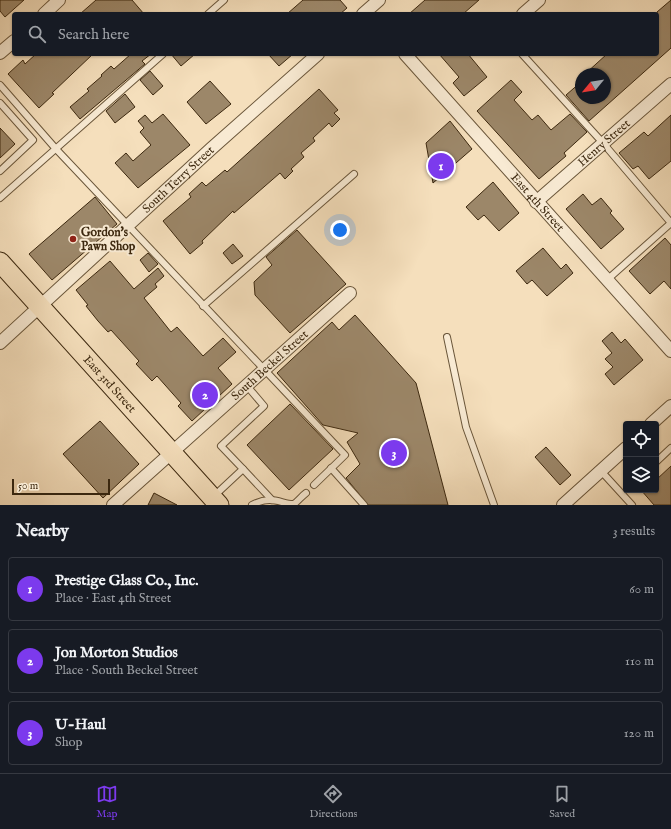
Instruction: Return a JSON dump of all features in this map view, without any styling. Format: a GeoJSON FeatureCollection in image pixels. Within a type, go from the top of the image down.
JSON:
{"type":"FeatureCollection","features":[{"type":"Feature","properties":{"kind":"main road","name":"East 3rd Street"},"geometry":{"type":"LineString","coordinates":[[0,262],[216,501]]}},
{"type":"Feature","properties":{"kind":"street"},"geometry":{"type":"LineString","coordinates":[[46,12],[59,0]]}},
{"type":"Feature","properties":{"kind":"street"},"geometry":{"type":"LineString","coordinates":[[367,9],[379,0]]}},
{"type":"Feature","properties":{"kind":"street"},"geometry":{"type":"LineString","coordinates":[[525,12],[539,0]]}},
{"type":"Feature","properties":{"kind":"street"},"geometry":{"type":"LineString","coordinates":[[0,53],[12,43]]}},
{"type":"Feature","properties":{"kind":"street","name":"South Terry Street"},"geometry":{"type":"LineString","coordinates":[[0,343],[129,226],[212,148],[316,56]]}},
{"type":"Feature","properties":{"kind":"street","name":"East 4th Street"},"geometry":{"type":"LineString","coordinates":[[407,56],[671,351]]}},
{"type":"Feature","properties":{"kind":"street","name":"Henry Street"},"geometry":{"type":"LineString","coordinates":[[536,202],[671,84]]}},
{"type":"Feature","properties":{"kind":"street","name":"South Beckel Street"},"geometry":{"type":"LineString","coordinates":[[113,505],[350,293]]}},
{"type":"Feature","properties":{"kind":"street"},"geometry":{"type":"LineString","coordinates":[[655,421],[671,406]]}},
{"type":"Feature","properties":{"kind":"street"},"geometry":{"type":"LineString","coordinates":[[563,505],[623,451]]}},
{"type":"Feature","properties":{"kind":"lane"},"geometry":{"type":"LineString","coordinates":[[210,12],[224,0]]}},
{"type":"Feature","properties":{"kind":"lane"},"geometry":{"type":"LineString","coordinates":[[0,198],[161,56]]}},
{"type":"Feature","properties":{"kind":"lane"},"geometry":{"type":"LineString","coordinates":[[524,56],[603,143],[671,223],[608,279]]}},
{"type":"Feature","properties":{"kind":"lane"},"geometry":{"type":"LineString","coordinates":[[1,89],[203,306],[345,455],[314,485]]}},
{"type":"Feature","properties":{"kind":"lane"},"geometry":{"type":"LineString","coordinates":[[0,103],[33,140]]}},
{"type":"Feature","properties":{"kind":"lane"},"geometry":{"type":"LineString","coordinates":[[0,170],[41,132]]}},
{"type":"Feature","properties":{"kind":"lane"},"geometry":{"type":"LineString","coordinates":[[203,306],[354,174]]}},
{"type":"Feature","properties":{"kind":"lane"},"geometry":{"type":"LineString","coordinates":[[447,338],[466,427],[494,505]]}},
{"type":"Feature","properties":{"kind":"lane"},"geometry":{"type":"LineString","coordinates":[[247,386],[264,406],[222,446],[272,500]]}},
{"type":"Feature","properties":{"kind":"lane"},"geometry":{"type":"LineString","coordinates":[[659,459],[671,448]]}},
{"type":"Feature","properties":{"kind":"lane"},"geometry":{"type":"LineString","coordinates":[[331,468],[364,505]]}},
{"type":"Feature","properties":{"kind":"lane"},"geometry":{"type":"LineString","coordinates":[[216,501],[243,469]]}},
{"type":"Feature","properties":{"kind":"lane"},"geometry":{"type":"LineString","coordinates":[[601,471],[623,491]]}},
{"type":"Feature","properties":{"kind":"lane"},"geometry":{"type":"LineString","coordinates":[[252,505],[262,500],[272,500],[285,505],[294,505],[306,493]]}},
{"type":"Feature","properties":{"kind":"lane"},"geometry":{"type":"LineString","coordinates":[[624,493],[632,505]]}},
{"type":"Feature","properties":{"kind":"building"},"geometry":{"type":"Polygon","coordinates":[[[0,0],[24,0],[5,17],[0,11],[0,0]]]}},
{"type":"Feature","properties":{"kind":"building"},"geometry":{"type":"Polygon","coordinates":[[[96,0],[132,0],[142,12],[82,12],[96,0]]]}},
{"type":"Feature","properties":{"kind":"building"},"geometry":{"type":"Polygon","coordinates":[[[303,0],[340,0],[347,8],[342,12],[289,12],[303,0]]]}},
{"type":"Feature","properties":{"kind":"building"},"geometry":{"type":"Polygon","coordinates":[[[425,0],[479,0],[465,12],[411,12],[425,0]]]}},
{"type":"Feature","properties":{"kind":"building"},"geometry":{"type":"Polygon","coordinates":[[[671,0],[671,48],[611,101],[611,68],[592,68],[605,56],[659,56],[659,12],[657,12],[671,0]]]}},
{"type":"Feature","properties":{"kind":"building"},"geometry":{"type":"Polygon","coordinates":[[[34,56],[91,56],[52,93],[54,94],[39,108],[8,74],[23,60],[25,64],[34,56]]]}},
{"type":"Feature","properties":{"kind":"building"},"geometry":{"type":"Polygon","coordinates":[[[129,56],[148,56],[142,61],[145,64],[80,119],[70,107],[89,91],[87,89],[111,66],[114,69],[129,56]]]}},
{"type":"Feature","properties":{"kind":"building"},"geometry":{"type":"Polygon","coordinates":[[[173,56],[193,56],[181,66],[173,56]]]}},
{"type":"Feature","properties":{"kind":"building"},"geometry":{"type":"Polygon","coordinates":[[[270,56],[291,56],[279,66],[270,56]]]}},
{"type":"Feature","properties":{"kind":"building"},"geometry":{"type":"Polygon","coordinates":[[[441,56],[470,56],[487,77],[464,96],[453,83],[459,77],[441,56]]]}},
{"type":"Feature","properties":{"kind":"building"},"geometry":{"type":"Polygon","coordinates":[[[150,71],[163,86],[153,95],[140,80],[150,71]]]}},
{"type":"Feature","properties":{"kind":"building"},"geometry":{"type":"Polygon","coordinates":[[[511,80],[522,92],[514,100],[532,120],[538,115],[551,130],[570,114],[587,132],[564,153],[566,156],[539,179],[477,111],[511,80]]]}},
{"type":"Feature","properties":{"kind":"building"},"geometry":{"type":"Polygon","coordinates":[[[210,81],[231,104],[206,124],[187,102],[210,81]]]}},
{"type":"Feature","properties":{"kind":"building"},"geometry":{"type":"Polygon","coordinates":[[[575,87],[575,104],[608,104],[589,121],[566,95],[575,87]]]}},
{"type":"Feature","properties":{"kind":"building"},"geometry":{"type":"Polygon","coordinates":[[[319,89],[338,110],[334,113],[340,119],[332,127],[329,123],[313,138],[315,141],[301,153],[304,157],[291,169],[293,171],[285,179],[280,173],[234,213],[233,211],[202,241],[203,243],[190,254],[163,221],[191,197],[189,194],[202,182],[206,186],[225,170],[227,172],[319,89]]]}},
{"type":"Feature","properties":{"kind":"building"},"geometry":{"type":"Polygon","coordinates":[[[125,94],[135,107],[115,123],[106,111],[125,94]]]}},
{"type":"Feature","properties":{"kind":"building"},"geometry":{"type":"Polygon","coordinates":[[[163,114],[190,145],[138,188],[115,163],[126,153],[133,161],[151,145],[140,132],[144,128],[138,121],[145,115],[152,123],[163,114]]]}},
{"type":"Feature","properties":{"kind":"building"},"geometry":{"type":"Polygon","coordinates":[[[671,115],[671,161],[649,179],[638,166],[633,169],[619,153],[644,132],[648,136],[671,115]]]}},
{"type":"Feature","properties":{"kind":"building"},"geometry":{"type":"Polygon","coordinates":[[[450,121],[472,149],[433,183],[426,143],[450,121]]]}},
{"type":"Feature","properties":{"kind":"building"},"geometry":{"type":"Polygon","coordinates":[[[0,128],[15,144],[0,158],[0,128]]]}},
{"type":"Feature","properties":{"kind":"building"},"geometry":{"type":"Polygon","coordinates":[[[493,182],[519,213],[499,231],[484,215],[478,220],[466,207],[493,182]]]}},
{"type":"Feature","properties":{"kind":"building"},"geometry":{"type":"Polygon","coordinates":[[[583,194],[592,205],[601,198],[612,211],[610,213],[624,229],[601,249],[566,209],[583,194]]]}},
{"type":"Feature","properties":{"kind":"building","name":"Gordon's Pawn Shop"},"geometry":{"type":"Polygon","coordinates":[[[95,197],[117,224],[52,280],[29,254],[95,197]]]}},
{"type":"Feature","properties":{"kind":"building"},"geometry":{"type":"Polygon","coordinates":[[[297,230],[346,284],[290,333],[255,295],[254,282],[272,265],[266,257],[297,230]]]}},
{"type":"Feature","properties":{"kind":"building"},"geometry":{"type":"Polygon","coordinates":[[[665,238],[671,245],[671,289],[664,281],[650,294],[629,271],[665,238]]]}},
{"type":"Feature","properties":{"kind":"building"},"geometry":{"type":"Polygon","coordinates":[[[233,244],[243,256],[232,264],[223,253],[233,244]]]}},
{"type":"Feature","properties":{"kind":"building"},"geometry":{"type":"Polygon","coordinates":[[[543,248],[561,269],[566,264],[573,273],[547,296],[532,280],[527,284],[516,271],[543,248]]]}},
{"type":"Feature","properties":{"kind":"building"},"geometry":{"type":"Polygon","coordinates":[[[148,253],[158,264],[149,272],[140,260],[148,253]]]}},
{"type":"Feature","properties":{"kind":"building"},"geometry":{"type":"Polygon","coordinates":[[[110,261],[134,289],[158,268],[164,276],[155,284],[157,287],[144,298],[171,332],[177,327],[203,356],[223,338],[236,352],[218,368],[232,384],[192,421],[178,406],[181,403],[157,376],[152,381],[136,364],[139,361],[111,330],[108,332],[98,321],[76,290],[110,261]]]}},
{"type":"Feature","properties":{"kind":"building"},"geometry":{"type":"Polygon","coordinates":[[[355,315],[416,383],[448,505],[368,505],[346,478],[360,464],[347,442],[358,433],[323,425],[277,373],[332,322],[339,330],[355,315]]]}},
{"type":"Feature","properties":{"kind":"building"},"geometry":{"type":"Polygon","coordinates":[[[612,332],[621,343],[625,339],[643,360],[614,385],[605,374],[613,367],[605,359],[612,353],[602,341],[612,332]]]}},
{"type":"Feature","properties":{"kind":"building"},"geometry":{"type":"Polygon","coordinates":[[[290,404],[333,449],[289,490],[247,445],[290,404]]]}},
{"type":"Feature","properties":{"kind":"building"},"geometry":{"type":"Polygon","coordinates":[[[100,421],[139,464],[103,498],[63,454],[100,421]]]}},
{"type":"Feature","properties":{"kind":"building"},"geometry":{"type":"Polygon","coordinates":[[[546,447],[571,475],[560,485],[535,457],[546,447]]]}},
{"type":"Feature","properties":{"kind":"building"},"geometry":{"type":"Polygon","coordinates":[[[671,466],[671,505],[654,505],[644,493],[659,493],[659,477],[671,466]]]}},
{"type":"Feature","properties":{"kind":"building"},"geometry":{"type":"Polygon","coordinates":[[[154,493],[177,505],[148,505],[154,493]]]}},
{"type":"Feature","properties":{"kind":"place","name":"Prestige Glass Co., Inc."},"geometry":{"type":"Point","coordinates":[441,166]}},
{"type":"Feature","properties":{"kind":"place","name":"Gordon's Pawn Shop"},"geometry":{"type":"Point","coordinates":[73,239]}},
{"type":"Feature","properties":{"kind":"place","name":"Jon Morton Studios"},"geometry":{"type":"Point","coordinates":[205,395]}},
{"type":"Feature","properties":{"kind":"place","name":"U-Haul"},"geometry":{"type":"Point","coordinates":[394,453]}}]}
